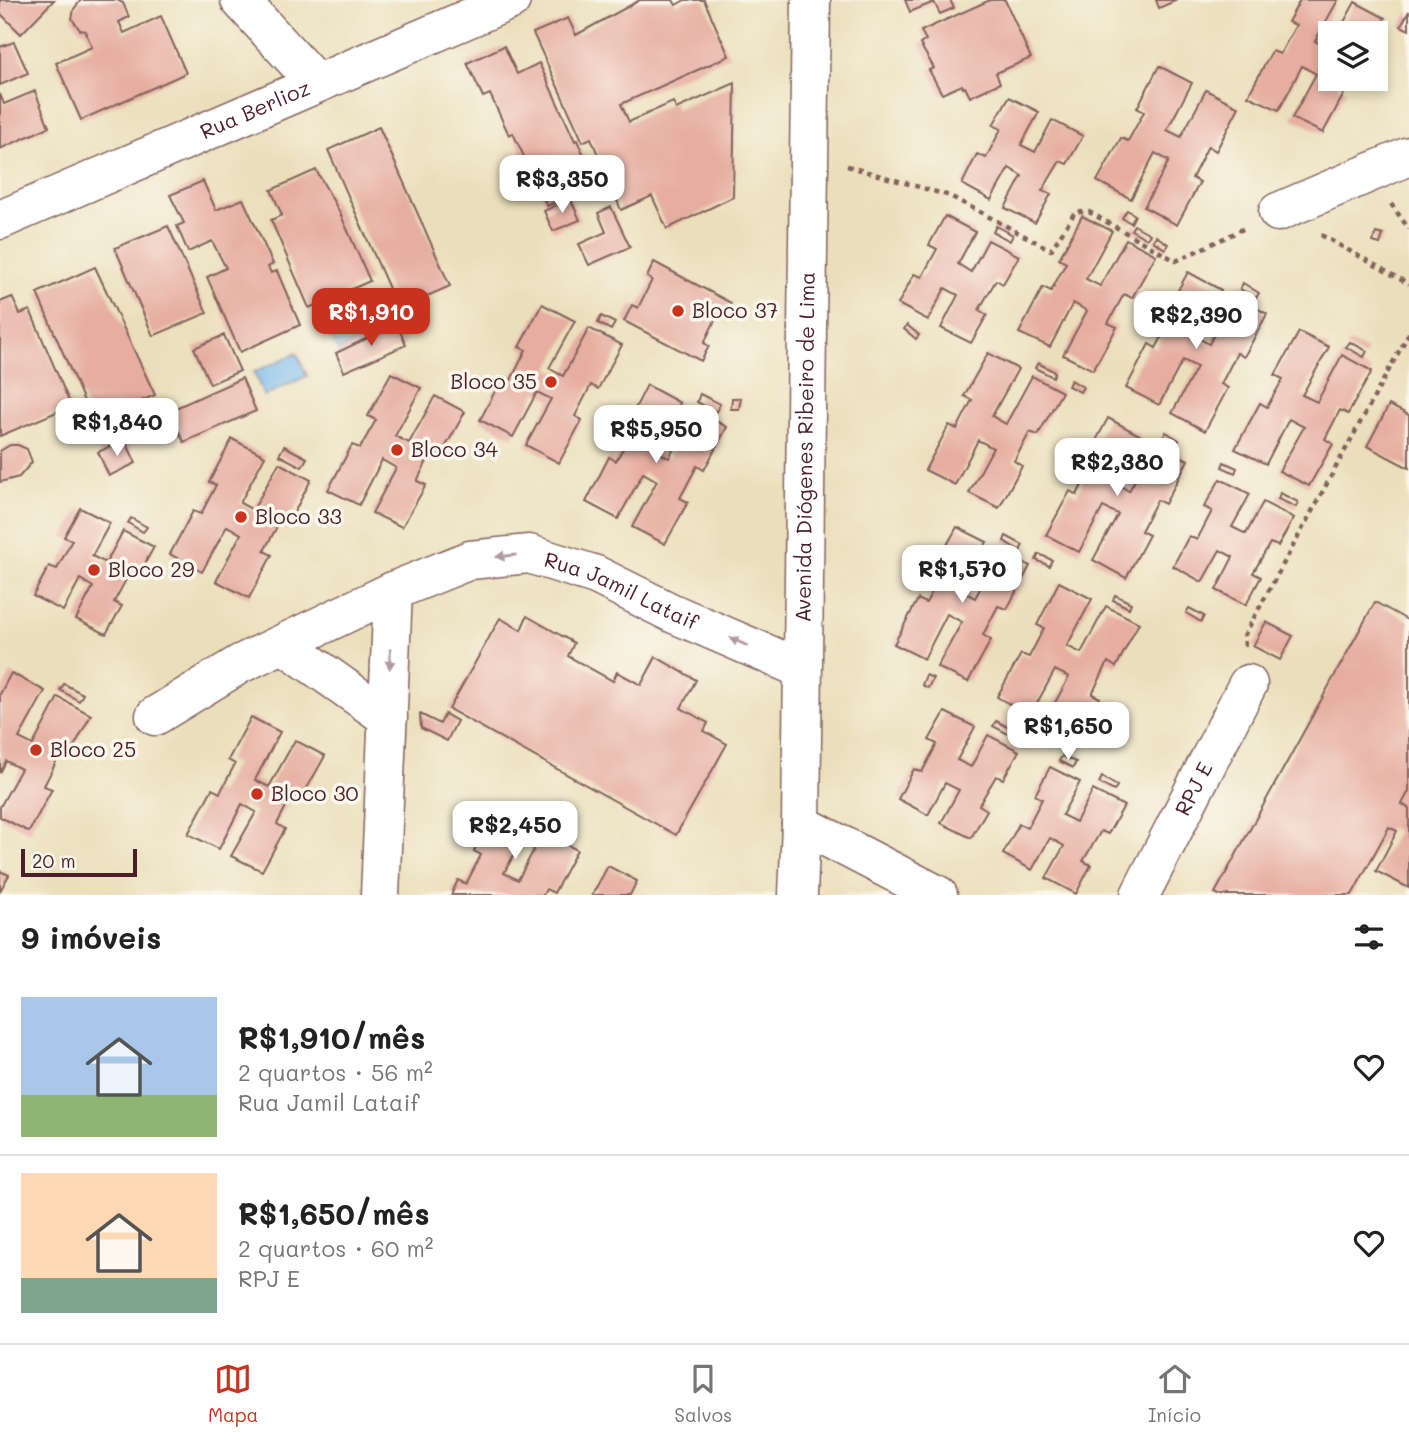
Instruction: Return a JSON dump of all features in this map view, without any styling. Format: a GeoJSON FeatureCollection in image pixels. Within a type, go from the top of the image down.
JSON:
{"type":"FeatureCollection","features":[{"type":"Feature","properties":{"kind":"street"},"geometry":{"type":"LineString","coordinates":[[240,0],[316,83]]}},
{"type":"Feature","properties":{"kind":"street","name":"Rua Berlioz"},"geometry":{"type":"LineString","coordinates":[[0,220],[511,0]]}},
{"type":"Feature","properties":{"kind":"street","name":"Avenida Diógenes Ribeiro de Lima"},"geometry":{"type":"LineString","coordinates":[[798,895],[802,824],[811,0]]}},
{"type":"Feature","properties":{"kind":"street"},"geometry":{"type":"LineString","coordinates":[[1278,212],[1409,156]]}},
{"type":"Feature","properties":{"kind":"street","name":"Rua Jamil Lataif"},"geometry":{"type":"LineString","coordinates":[[155,716],[240,664],[393,591],[470,560],[529,554],[596,575],[672,613],[802,669]]}},
{"type":"Feature","properties":{"kind":"street"},"geometry":{"type":"LineString","coordinates":[[380,895],[393,591]]}},
{"type":"Feature","properties":{"kind":"street"},"geometry":{"type":"LineString","coordinates":[[282,644],[388,718]]}},
{"type":"Feature","properties":{"kind":"street","name":"RPJ E"},"geometry":{"type":"LineString","coordinates":[[1140,895],[1248,684]]}},
{"type":"Feature","properties":{"kind":"street"},"geometry":{"type":"LineString","coordinates":[[802,824],[938,895]]}},
{"type":"Feature","properties":{"kind":"path"},"geometry":{"type":"LineString","coordinates":[[810,155],[950,196],[1051,250],[1075,212],[1089,212],[1176,261],[1278,212],[1409,284]]}},
{"type":"Feature","properties":{"kind":"path"},"geometry":{"type":"LineString","coordinates":[[1244,636],[1409,333]]}},
{"type":"Feature","properties":{"kind":"water"},"geometry":{"type":"Polygon","coordinates":[[[341,304],[358,341],[338,351],[320,311],[341,304]]]}},
{"type":"Feature","properties":{"kind":"water"},"geometry":{"type":"Polygon","coordinates":[[[297,353],[307,376],[264,396],[254,372],[297,353]]]}},
{"type":"Feature","properties":{"kind":"building"},"geometry":{"type":"Polygon","coordinates":[[[0,0],[54,0],[21,34],[0,13],[0,0]]]}},
{"type":"Feature","properties":{"kind":"building"},"geometry":{"type":"Polygon","coordinates":[[[81,0],[117,0],[123,3],[129,17],[119,22],[124,33],[161,16],[186,73],[81,120],[56,63],[92,47],[85,31],[80,30],[72,19],[74,9],[81,0]]]}},
{"type":"Feature","properties":{"kind":"building"},"geometry":{"type":"Polygon","coordinates":[[[640,0],[673,0],[676,5],[685,0],[704,0],[729,56],[621,104],[629,122],[673,102],[676,109],[735,83],[733,197],[667,229],[652,196],[621,210],[591,138],[583,142],[533,33],[568,18],[576,35],[640,0]]]}},
{"type":"Feature","properties":{"kind":"building"},"geometry":{"type":"Polygon","coordinates":[[[905,0],[950,0],[954,8],[940,14],[934,2],[910,12],[905,0]]]}},
{"type":"Feature","properties":{"kind":"building"},"geometry":{"type":"Polygon","coordinates":[[[990,0],[1005,0],[1031,58],[996,73],[1000,83],[970,97],[962,85],[942,94],[929,70],[934,68],[920,44],[926,40],[921,31],[990,0]]]}},
{"type":"Feature","properties":{"kind":"building"},"geometry":{"type":"Polygon","coordinates":[[[1156,0],[1177,0],[1159,8],[1156,0]]]}},
{"type":"Feature","properties":{"kind":"building"},"geometry":{"type":"Polygon","coordinates":[[[1300,0],[1338,0],[1326,21],[1318,21],[1318,36],[1315,41],[1318,43],[1318,91],[1345,91],[1323,133],[1292,118],[1316,74],[1302,66],[1279,110],[1248,96],[1272,51],[1280,54],[1296,25],[1288,22],[1300,0]]]}},
{"type":"Feature","properties":{"kind":"building"},"geometry":{"type":"Polygon","coordinates":[[[1355,2],[1385,18],[1383,21],[1345,21],[1355,2]]]}},
{"type":"Feature","properties":{"kind":"building"},"geometry":{"type":"Polygon","coordinates":[[[1409,11],[1409,30],[1401,26],[1409,11]]]}},
{"type":"Feature","properties":{"kind":"building"},"geometry":{"type":"Polygon","coordinates":[[[14,42],[28,73],[0,85],[0,47],[14,42]]]}},
{"type":"Feature","properties":{"kind":"building"},"geometry":{"type":"Polygon","coordinates":[[[504,46],[517,74],[539,63],[597,184],[547,206],[513,133],[509,135],[490,94],[483,97],[467,63],[504,46]]]}},
{"type":"Feature","properties":{"kind":"building"},"geometry":{"type":"Polygon","coordinates":[[[1159,66],[1192,83],[1167,130],[1181,137],[1206,90],[1239,107],[1216,151],[1208,146],[1192,178],[1200,182],[1177,225],[1144,207],[1169,161],[1155,153],[1131,199],[1097,181],[1121,138],[1128,141],[1144,112],[1137,108],[1159,66]]]}},
{"type":"Feature","properties":{"kind":"building"},"geometry":{"type":"Polygon","coordinates":[[[35,91],[49,127],[0,149],[0,94],[4,104],[35,91]]]}},
{"type":"Feature","properties":{"kind":"building"},"geometry":{"type":"Polygon","coordinates":[[[1009,97],[1039,112],[1021,145],[1035,152],[1052,120],[1083,136],[1067,164],[1060,161],[1042,191],[1051,194],[1035,223],[1005,208],[1022,176],[1009,168],[991,200],[962,184],[977,154],[986,158],[1001,129],[993,125],[1009,97]]]}},
{"type":"Feature","properties":{"kind":"building"},"geometry":{"type":"Polygon","coordinates":[[[379,127],[450,286],[398,309],[328,150],[379,127]]]}},
{"type":"Feature","properties":{"kind":"building"},"geometry":{"type":"Polygon","coordinates":[[[316,170],[340,213],[370,281],[309,308],[271,220],[282,215],[271,190],[316,170]]]}},
{"type":"Feature","properties":{"kind":"building"},"geometry":{"type":"Polygon","coordinates":[[[203,181],[216,210],[243,199],[273,264],[268,267],[271,273],[277,271],[300,325],[240,352],[207,277],[226,268],[212,241],[188,252],[177,226],[184,223],[170,195],[203,181]]]}},
{"type":"Feature","properties":{"kind":"building"},"geometry":{"type":"Polygon","coordinates":[[[570,198],[580,220],[553,231],[544,211],[570,198]]]}},
{"type":"Feature","properties":{"kind":"building"},"geometry":{"type":"Polygon","coordinates":[[[611,207],[630,247],[589,265],[579,244],[606,232],[598,213],[611,207]]]}},
{"type":"Feature","properties":{"kind":"building"},"geometry":{"type":"Polygon","coordinates":[[[1127,210],[1135,215],[1131,223],[1122,218],[1127,210]]]}},
{"type":"Feature","properties":{"kind":"building"},"geometry":{"type":"Polygon","coordinates":[[[945,216],[975,232],[958,264],[971,272],[988,240],[1019,256],[1003,284],[996,280],[979,310],[987,315],[971,343],[941,328],[958,295],[945,288],[928,320],[898,304],[914,274],[922,277],[937,249],[929,245],[945,216]]]}},
{"type":"Feature","properties":{"kind":"building"},"geometry":{"type":"Polygon","coordinates":[[[1082,216],[1112,231],[1086,279],[1100,286],[1126,239],[1156,255],[1132,298],[1124,294],[1108,323],[1117,327],[1093,370],[1063,355],[1087,311],[1073,303],[1050,347],[1019,333],[1043,287],[1051,291],[1066,263],[1059,259],[1082,216]]]}},
{"type":"Feature","properties":{"kind":"building"},"geometry":{"type":"Polygon","coordinates":[[[1134,225],[1150,234],[1147,239],[1131,230],[1134,225]]]}},
{"type":"Feature","properties":{"kind":"building"},"geometry":{"type":"Polygon","coordinates":[[[168,226],[207,313],[153,336],[115,248],[168,226]]]}},
{"type":"Feature","properties":{"kind":"building"},"geometry":{"type":"Polygon","coordinates":[[[996,226],[1013,235],[1010,241],[993,232],[996,226]]]}},
{"type":"Feature","properties":{"kind":"building"},"geometry":{"type":"Polygon","coordinates":[[[1376,233],[1383,235],[1380,244],[1373,242],[1376,233]]]}},
{"type":"Feature","properties":{"kind":"building"},"geometry":{"type":"Polygon","coordinates":[[[1156,236],[1168,244],[1165,249],[1153,241],[1156,236]]]}},
{"type":"Feature","properties":{"kind":"building","name":"Bloco 37"},"geometry":{"type":"Polygon","coordinates":[[[654,262],[731,303],[724,317],[718,314],[704,343],[709,346],[701,361],[624,321],[632,305],[638,308],[652,280],[647,277],[654,262]]]}},
{"type":"Feature","properties":{"kind":"building"},"geometry":{"type":"Polygon","coordinates":[[[95,267],[155,395],[93,422],[37,293],[95,267]]]}},
{"type":"Feature","properties":{"kind":"building"},"geometry":{"type":"Polygon","coordinates":[[[1188,272],[1221,290],[1195,336],[1209,344],[1235,296],[1267,314],[1244,357],[1237,353],[1221,384],[1228,388],[1205,431],[1172,413],[1197,367],[1183,360],[1159,405],[1126,388],[1149,344],[1156,348],[1172,318],[1165,314],[1188,272]]]}},
{"type":"Feature","properties":{"kind":"building"},"geometry":{"type":"Polygon","coordinates":[[[1243,283],[1259,293],[1256,298],[1240,289],[1243,283]]]}},
{"type":"Feature","properties":{"kind":"building"},"geometry":{"type":"Polygon","coordinates":[[[12,297],[20,314],[30,310],[71,406],[0,436],[0,302],[12,297]]]}},
{"type":"Feature","properties":{"kind":"building","name":"Bloco 35"},"geometry":{"type":"Polygon","coordinates":[[[542,304],[575,321],[549,368],[563,376],[589,328],[622,345],[598,389],[591,385],[575,416],[582,420],[559,463],[526,445],[551,399],[537,392],[513,437],[480,420],[503,376],[511,380],[526,350],[519,347],[542,304]]]}},
{"type":"Feature","properties":{"kind":"building"},"geometry":{"type":"Polygon","coordinates":[[[601,316],[615,323],[611,330],[598,323],[601,316]]]}},
{"type":"Feature","properties":{"kind":"building"},"geometry":{"type":"Polygon","coordinates":[[[397,324],[406,345],[344,372],[336,353],[397,324]]]}},
{"type":"Feature","properties":{"kind":"building"},"geometry":{"type":"Polygon","coordinates":[[[907,325],[919,335],[916,339],[904,329],[907,325]]]}},
{"type":"Feature","properties":{"kind":"building"},"geometry":{"type":"Polygon","coordinates":[[[1299,332],[1329,347],[1302,395],[1317,402],[1342,355],[1372,371],[1348,414],[1340,410],[1325,439],[1333,444],[1309,486],[1279,471],[1304,427],[1289,419],[1266,464],[1235,449],[1260,403],[1267,407],[1283,379],[1275,375],[1299,332]]]}},
{"type":"Feature","properties":{"kind":"building"},"geometry":{"type":"Polygon","coordinates":[[[224,335],[240,371],[210,384],[194,348],[224,335]]]}},
{"type":"Feature","properties":{"kind":"building"},"geometry":{"type":"Polygon","coordinates":[[[1350,342],[1367,351],[1364,357],[1346,347],[1350,342]]]}},
{"type":"Feature","properties":{"kind":"building"},"geometry":{"type":"Polygon","coordinates":[[[988,353],[1018,369],[992,416],[1006,424],[1032,376],[1062,392],[1038,435],[1030,432],[1014,461],[1022,466],[999,508],[969,493],[993,448],[978,440],[955,485],[925,470],[949,425],[957,429],[972,400],[964,396],[988,353]]]}},
{"type":"Feature","properties":{"kind":"building"},"geometry":{"type":"Polygon","coordinates":[[[1038,363],[1055,372],[1053,377],[1035,368],[1038,363]]]}},
{"type":"Feature","properties":{"kind":"building","name":"Bloco 34"},"geometry":{"type":"Polygon","coordinates":[[[391,373],[421,388],[395,436],[409,443],[435,396],[465,412],[441,455],[432,451],[417,481],[426,485],[402,527],[372,513],[396,468],[382,460],[359,505],[328,490],[352,445],[360,448],[376,420],[368,416],[391,373]]]}},
{"type":"Feature","properties":{"kind":"building"},"geometry":{"type":"Polygon","coordinates":[[[242,378],[256,411],[184,442],[169,411],[242,378]]]}},
{"type":"Feature","properties":{"kind":"building"},"geometry":{"type":"Polygon","coordinates":[[[1071,380],[1083,387],[1080,392],[1068,386],[1071,380]]]}},
{"type":"Feature","properties":{"kind":"building"},"geometry":{"type":"Polygon","coordinates":[[[647,385],[680,403],[655,450],[669,458],[694,409],[727,427],[704,470],[697,466],[680,498],[688,502],[665,544],[632,527],[657,481],[643,473],[618,519],[586,502],[609,457],[616,461],[632,432],[625,428],[647,385]]]}},
{"type":"Feature","properties":{"kind":"building"},"geometry":{"type":"Polygon","coordinates":[[[700,394],[720,404],[716,412],[697,402],[700,394]]]}},
{"type":"Feature","properties":{"kind":"building"},"geometry":{"type":"Polygon","coordinates":[[[732,398],[741,398],[739,409],[731,409],[732,398]]]}},
{"type":"Feature","properties":{"kind":"building"},"geometry":{"type":"Polygon","coordinates":[[[1389,405],[1409,415],[1409,468],[1367,446],[1389,405]]]}},
{"type":"Feature","properties":{"kind":"building"},"geometry":{"type":"Polygon","coordinates":[[[1108,418],[1141,436],[1116,483],[1129,491],[1155,443],[1188,460],[1165,504],[1157,500],[1141,531],[1149,535],[1126,578],[1093,560],[1118,514],[1103,507],[1079,552],[1046,535],[1070,491],[1077,495],[1092,465],[1085,461],[1108,418]]]}},
{"type":"Feature","properties":{"kind":"building"},"geometry":{"type":"Polygon","coordinates":[[[1166,432],[1179,440],[1176,445],[1163,437],[1166,432]]]}},
{"type":"Feature","properties":{"kind":"building","name":"Bloco 33"},"geometry":{"type":"Polygon","coordinates":[[[232,439],[265,456],[240,503],[253,510],[279,463],[311,480],[288,524],[281,519],[264,551],[272,555],[249,598],[216,581],[241,534],[227,526],[202,572],[170,554],[193,511],[201,514],[216,485],[209,482],[232,439]]]}},
{"type":"Feature","properties":{"kind":"building"},"geometry":{"type":"Polygon","coordinates":[[[125,440],[136,463],[109,476],[98,452],[125,440]]]}},
{"type":"Feature","properties":{"kind":"building"},"geometry":{"type":"Polygon","coordinates":[[[10,445],[27,449],[32,462],[19,477],[0,482],[0,451],[10,445]]]}},
{"type":"Feature","properties":{"kind":"building"},"geometry":{"type":"Polygon","coordinates":[[[284,446],[307,458],[302,467],[279,455],[284,446]]]}},
{"type":"Feature","properties":{"kind":"building"},"geometry":{"type":"Polygon","coordinates":[[[1224,462],[1237,468],[1235,473],[1222,467],[1224,462]]]}},
{"type":"Feature","properties":{"kind":"building"},"geometry":{"type":"Polygon","coordinates":[[[1220,479],[1250,494],[1232,527],[1246,534],[1263,502],[1294,518],[1278,546],[1270,543],[1253,573],[1261,577],[1246,605],[1216,590],[1233,557],[1220,550],[1202,582],[1173,566],[1189,536],[1197,540],[1212,511],[1204,507],[1220,479]]]}},
{"type":"Feature","properties":{"kind":"building"},"geometry":{"type":"Polygon","coordinates":[[[1280,493],[1298,502],[1296,507],[1278,499],[1280,493]]]}},
{"type":"Feature","properties":{"kind":"building","name":"Bloco 29"},"geometry":{"type":"Polygon","coordinates":[[[80,508],[110,523],[92,556],[106,563],[123,531],[154,547],[138,576],[130,572],[114,602],[122,606],[106,634],[76,619],[93,587],[80,579],[63,611],[33,596],[49,566],[57,569],[72,540],[64,537],[80,508]]]}},
{"type":"Feature","properties":{"kind":"building"},"geometry":{"type":"Polygon","coordinates":[[[131,518],[147,527],[143,532],[128,523],[131,518]]]}},
{"type":"Feature","properties":{"kind":"building"},"geometry":{"type":"Polygon","coordinates":[[[957,527],[987,542],[961,590],[975,598],[1001,550],[1030,566],[1007,609],[998,606],[983,635],[991,640],[968,682],[937,667],[962,622],[947,614],[924,659],[894,644],[918,599],[926,603],[941,575],[933,570],[957,527]]]}},
{"type":"Feature","properties":{"kind":"building"},"geometry":{"type":"Polygon","coordinates":[[[1006,536],[1023,545],[1020,551],[1004,541],[1006,536]]]}},
{"type":"Feature","properties":{"kind":"building"},"geometry":{"type":"Polygon","coordinates":[[[1039,554],[1052,560],[1049,566],[1036,560],[1039,554]]]}},
{"type":"Feature","properties":{"kind":"building"},"geometry":{"type":"Polygon","coordinates":[[[1059,582],[1092,599],[1067,646],[1081,653],[1106,606],[1139,623],[1116,667],[1108,662],[1092,694],[1100,698],[1077,741],[1044,723],[1069,677],[1055,670],[1030,716],[997,697],[1021,654],[1029,657],[1044,628],[1037,625],[1059,582]]]}},
{"type":"Feature","properties":{"kind":"building"},"geometry":{"type":"Polygon","coordinates":[[[1115,595],[1131,603],[1129,608],[1113,600],[1115,595]]]}},
{"type":"Feature","properties":{"kind":"building"},"geometry":{"type":"Polygon","coordinates":[[[1375,602],[1409,621],[1409,791],[1402,804],[1409,808],[1409,888],[1376,871],[1397,831],[1389,827],[1352,895],[1215,893],[1375,602]]]}},
{"type":"Feature","properties":{"kind":"building"},"geometry":{"type":"Polygon","coordinates":[[[1189,608],[1204,616],[1201,622],[1186,613],[1189,608]]]}},
{"type":"Feature","properties":{"kind":"building"},"geometry":{"type":"Polygon","coordinates":[[[527,616],[574,643],[568,656],[613,681],[617,672],[641,685],[656,657],[696,680],[681,708],[708,723],[704,731],[727,744],[676,835],[449,709],[500,618],[521,630],[527,616]]]}},
{"type":"Feature","properties":{"kind":"building"},"geometry":{"type":"Polygon","coordinates":[[[1266,622],[1293,636],[1280,660],[1253,646],[1266,622]]]}},
{"type":"Feature","properties":{"kind":"building","name":"Bloco 25"},"geometry":{"type":"Polygon","coordinates":[[[11,673],[45,691],[19,738],[33,745],[58,697],[91,715],[68,758],[60,754],[44,786],[52,789],[29,832],[0,817],[0,807],[21,769],[6,761],[0,773],[0,694],[11,673]]]}},
{"type":"Feature","properties":{"kind":"building"},"geometry":{"type":"Polygon","coordinates":[[[926,675],[933,678],[928,688],[922,685],[926,675]]]}},
{"type":"Feature","properties":{"kind":"building"},"geometry":{"type":"Polygon","coordinates":[[[64,684],[83,694],[79,701],[60,690],[64,684]]]}},
{"type":"Feature","properties":{"kind":"building"},"geometry":{"type":"Polygon","coordinates":[[[945,712],[975,727],[957,760],[971,767],[988,735],[1019,751],[1003,779],[996,776],[979,805],[987,810],[971,838],[941,823],[959,790],[945,783],[928,815],[898,799],[914,769],[922,772],[937,744],[929,740],[945,712]]]}},
{"type":"Feature","properties":{"kind":"building"},"geometry":{"type":"Polygon","coordinates":[[[420,714],[440,724],[445,714],[457,721],[447,741],[421,728],[420,714]]]}},
{"type":"Feature","properties":{"kind":"building","name":"Bloco 30"},"geometry":{"type":"Polygon","coordinates":[[[251,717],[280,732],[255,780],[269,787],[295,740],[325,756],[301,799],[292,795],[277,824],[285,829],[262,871],[231,856],[256,812],[242,804],[219,849],[188,834],[212,789],[220,793],[235,764],[228,760],[251,717]]]}},
{"type":"Feature","properties":{"kind":"building"},"geometry":{"type":"Polygon","coordinates":[[[996,721],[1013,730],[1010,735],[993,726],[996,721]]]}},
{"type":"Feature","properties":{"kind":"building"},"geometry":{"type":"Polygon","coordinates":[[[1017,732],[1030,739],[1027,744],[1014,737],[1017,732]]]}},
{"type":"Feature","properties":{"kind":"building"},"geometry":{"type":"Polygon","coordinates":[[[1062,756],[1076,762],[1073,768],[1059,761],[1062,756]]]}},
{"type":"Feature","properties":{"kind":"building"},"geometry":{"type":"Polygon","coordinates":[[[1050,767],[1080,782],[1062,815],[1076,822],[1093,790],[1124,806],[1108,834],[1101,831],[1083,861],[1091,865],[1076,894],[1046,878],[1064,846],[1050,838],[1032,870],[1003,854],[1019,824],[1027,828],[1042,799],[1035,795],[1050,767]]]}},
{"type":"Feature","properties":{"kind":"building"},"geometry":{"type":"Polygon","coordinates":[[[1102,777],[1117,786],[1114,791],[1099,783],[1102,777]]]}},
{"type":"Feature","properties":{"kind":"building"},"geometry":{"type":"Polygon","coordinates":[[[497,808],[530,825],[504,873],[518,880],[543,832],[577,850],[554,893],[546,889],[543,895],[451,895],[458,880],[466,884],[481,855],[474,851],[497,808]]]}},
{"type":"Feature","properties":{"kind":"building"},"geometry":{"type":"Polygon","coordinates":[[[608,866],[637,881],[630,895],[592,895],[608,866]]]}},
{"type":"Feature","properties":{"kind":"building"},"geometry":{"type":"Polygon","coordinates":[[[0,871],[9,875],[0,891],[0,871]]]}},
{"type":"Feature","properties":{"kind":"place","name":"Bloco 37"},"geometry":{"type":"Point","coordinates":[678,311]}},
{"type":"Feature","properties":{"kind":"place","name":"Bloco 35"},"geometry":{"type":"Point","coordinates":[551,382]}},
{"type":"Feature","properties":{"kind":"place","name":"Bloco 34"},"geometry":{"type":"Point","coordinates":[397,450]}},
{"type":"Feature","properties":{"kind":"place","name":"Bloco 33"},"geometry":{"type":"Point","coordinates":[241,517]}},
{"type":"Feature","properties":{"kind":"place","name":"Bloco 29"},"geometry":{"type":"Point","coordinates":[94,570]}},
{"type":"Feature","properties":{"kind":"place","name":"Bloco 25"},"geometry":{"type":"Point","coordinates":[36,750]}},
{"type":"Feature","properties":{"kind":"place","name":"Bloco 30"},"geometry":{"type":"Point","coordinates":[257,794]}}]}
